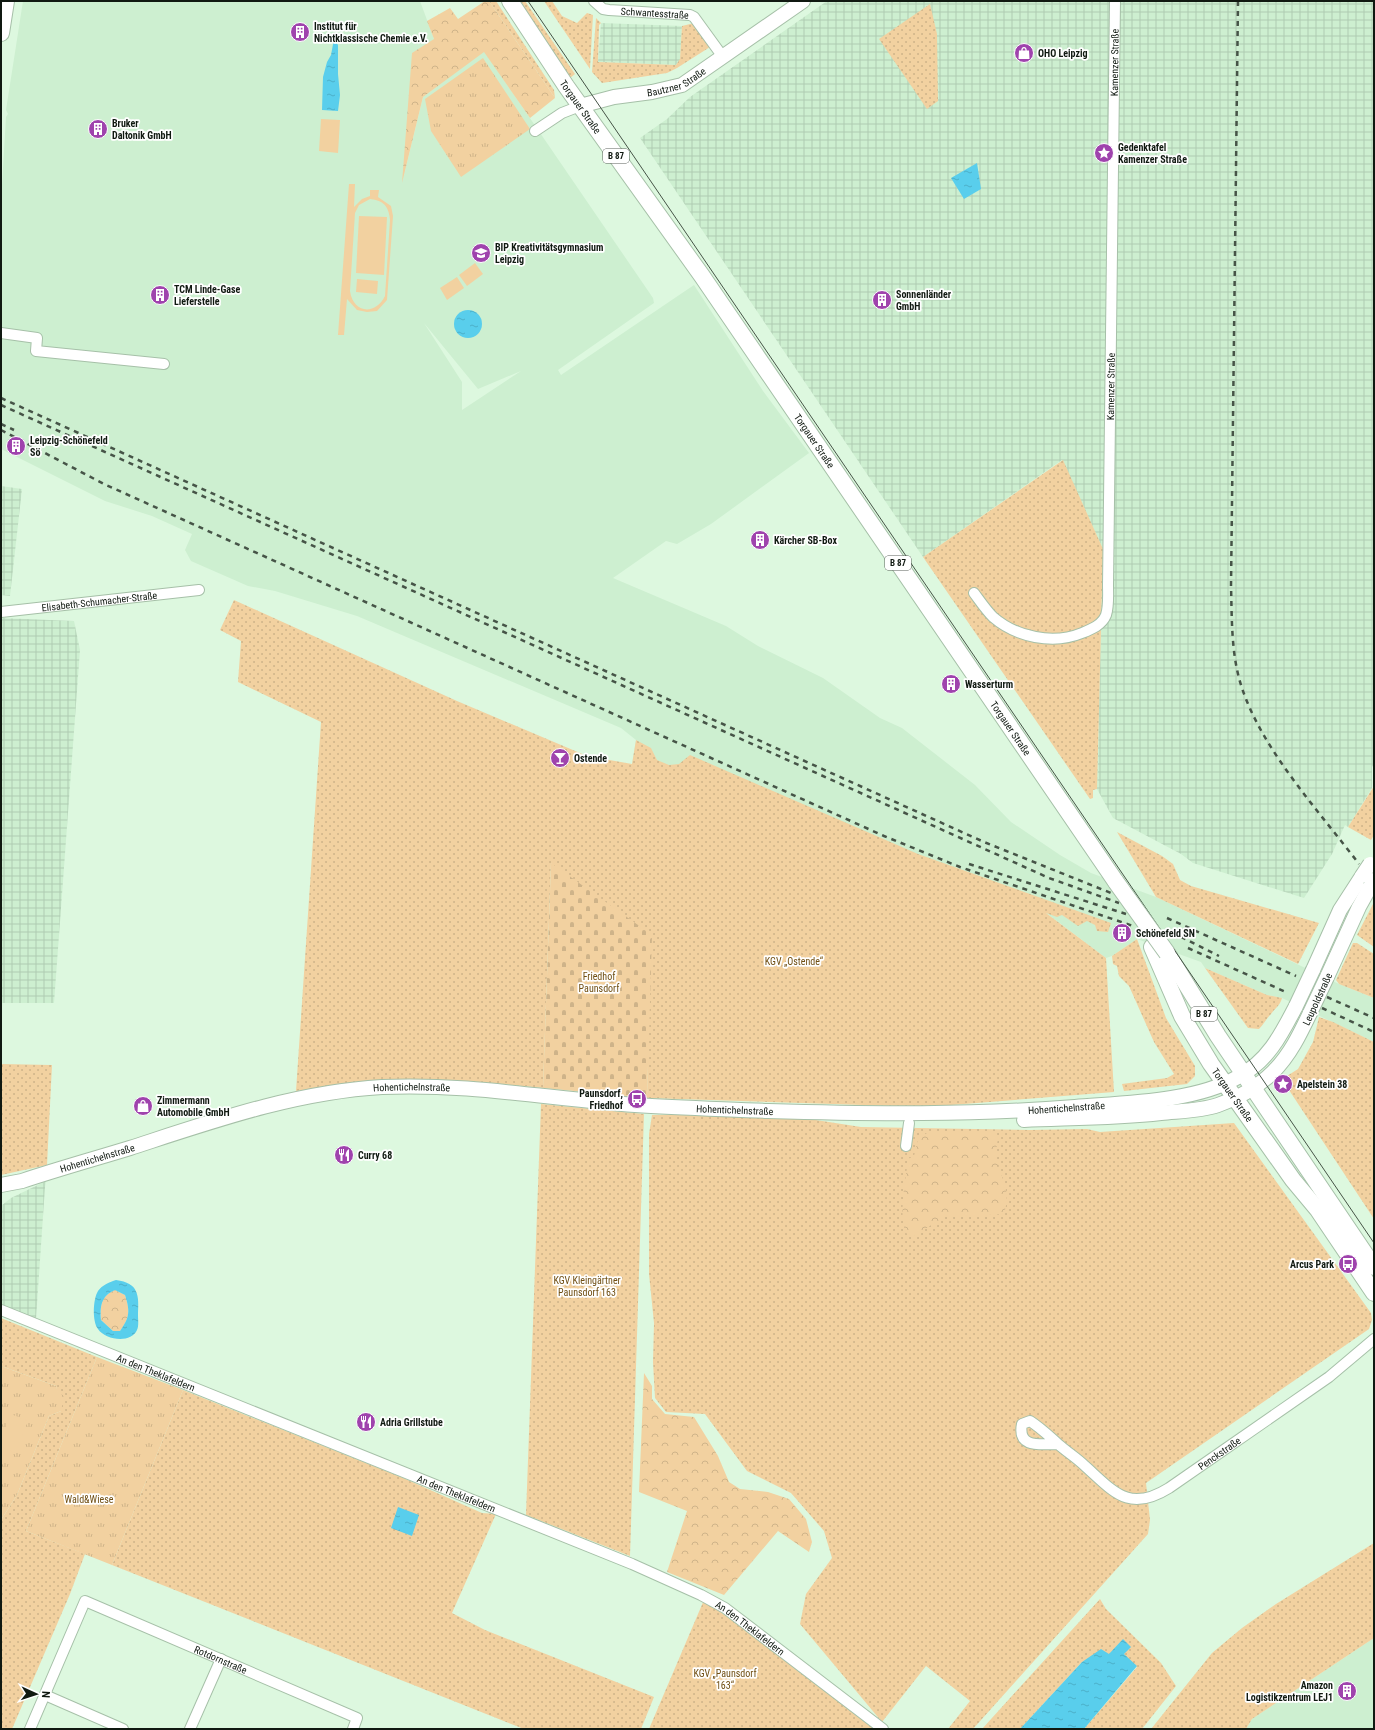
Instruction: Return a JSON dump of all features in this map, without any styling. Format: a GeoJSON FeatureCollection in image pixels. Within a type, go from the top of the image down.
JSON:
{"type":"FeatureCollection","features":[{"type":"Feature","properties":{"kind":"main road"},"geometry":{"type":"LineString","coordinates":[[1,33],[6,1]]}},
{"type":"Feature","properties":{"kind":"main road","name":"Torgauer Straße"},"geometry":{"type":"LineString","coordinates":[[510,1],[580,106],[702,276],[1114,880],[1243,1075],[1374,1267]]}},
{"type":"Feature","properties":{"kind":"main road","name":"Bautzner Straße"},"geometry":{"type":"LineString","coordinates":[[580,106],[614,97],[675,87],[723,57],[804,1]]}},
{"type":"Feature","properties":{"kind":"main road","name":"Leupoldstraße"},"geometry":{"type":"LineString","coordinates":[[1243,1075],[1269,1052],[1281,1036],[1340,910],[1370,873]]}},
{"type":"Feature","properties":{"kind":"main road","name":"Leupoldstraße"},"geometry":{"type":"LineString","coordinates":[[1235,1098],[1252,1088],[1272,1073],[1286,1058],[1328,976],[1350,926],[1370,873]]}},
{"type":"Feature","properties":{"kind":"main road","name":"Torgauer Straße"},"geometry":{"type":"LineString","coordinates":[[1160,950],[1182,1016],[1225,1084],[1293,1180],[1318,1210],[1374,1293]]}},
{"type":"Feature","properties":{"kind":"main road","name":"Hohentichelnstraße"},"geometry":{"type":"LineString","coordinates":[[1,1185],[22,1181],[245,1111],[311,1096],[384,1087],[473,1089],[637,1105],[813,1113],[932,1114],[1053,1109],[1162,1098],[1194,1093],[1225,1084],[1243,1075]]}},
{"type":"Feature","properties":{"kind":"main road","name":"Hohentichelnstraße"},"geometry":{"type":"LineString","coordinates":[[813,1113],[840,1120],[867,1123],[908,1124],[1134,1116],[1211,1107],[1235,1098]]}},
{"type":"Feature","properties":{"kind":"main road","name":"Hohentichelnstraße"},"geometry":{"type":"LineString","coordinates":[[1,1194],[22,1181]]}},
{"type":"Feature","properties":{"kind":"street","name":"Schwantesstraße"},"geometry":{"type":"LineString","coordinates":[[594,1],[603,9],[694,17],[723,57]]}},
{"type":"Feature","properties":{"kind":"street","name":"Kamenzer Straße"},"geometry":{"type":"LineString","coordinates":[[974,593],[993,617],[1012,630],[1030,636],[1061,638],[1076,636],[1099,625],[1106,616],[1108,585],[1115,1]]}},
{"type":"Feature","properties":{"kind":"street","name":"Bautzner Straße"},"geometry":{"type":"LineString","coordinates":[[535,131],[562,113],[580,106]]}},
{"type":"Feature","properties":{"kind":"street"},"geometry":{"type":"LineString","coordinates":[[1,333],[37,338],[36,351],[164,364]]}},
{"type":"Feature","properties":{"kind":"street","name":"Elisabeth-Schumacher-Straße"},"geometry":{"type":"LineString","coordinates":[[1,612],[199,590]]}},
{"type":"Feature","properties":{"kind":"street"},"geometry":{"type":"LineString","coordinates":[[906,1146],[908,1124]]}},
{"type":"Feature","properties":{"kind":"street","name":"An den Theklafeldern"},"geometry":{"type":"LineString","coordinates":[[1,1310],[632,1564],[701,1595],[725,1608],[883,1729]]}},
{"type":"Feature","properties":{"kind":"street","name":"Penckstraße"},"geometry":{"type":"LineString","coordinates":[[1058,1444],[1116,1494],[1135,1498],[1148,1498],[1170,1488],[1314,1388],[1374,1339]]}},
{"type":"Feature","properties":{"kind":"street","name":"Rotdornstraße"},"geometry":{"type":"LineString","coordinates":[[45,1695],[85,1601],[357,1718],[353,1729]]}},
{"type":"Feature","properties":{"kind":"street"},"geometry":{"type":"LineString","coordinates":[[190,1729],[221,1659]]}},
{"type":"Feature","properties":{"kind":"street"},"geometry":{"type":"LineString","coordinates":[[30,1729],[45,1695],[123,1729]]}},
{"type":"Feature","properties":{"kind":"shaded area"},"geometry":{"type":"Polygon","coordinates":[[[23,1],[420,1],[434,39],[403,179],[423,97],[484,51],[653,298],[654,303],[558,370],[561,375],[694,285],[763,391],[809,453],[711,524],[677,544],[666,541],[613,578],[726,626],[758,646],[823,678],[880,718],[902,728],[975,785],[1011,822],[1060,855],[1091,873],[1156,897],[1339,984],[1374,998],[1374,1042],[1282,998],[1267,995],[1205,968],[1201,962],[1137,939],[1112,956],[1106,958],[1045,912],[632,765],[636,740],[621,728],[357,616],[275,591],[248,586],[191,561],[185,550],[192,534],[152,516],[105,501],[1,449],[1,202],[6,117],[8,114],[6,110],[23,1]],[[424,323],[462,382],[462,410],[521,371],[478,389],[424,323]]]}},
{"type":"Feature","properties":{"kind":"shaded area"},"geometry":{"type":"Polygon","coordinates":[[[827,1],[1374,1],[1374,764],[1372,767],[1372,788],[1348,827],[1345,825],[1332,854],[1304,898],[1193,863],[1181,854],[1113,818],[1097,789],[1103,549],[1062,460],[923,557],[640,138],[667,119],[690,97],[827,1]]]}},
{"type":"Feature","properties":{"kind":"shaded area"},"geometry":{"type":"Polygon","coordinates":[[[601,23],[682,26],[680,60],[676,65],[598,62],[601,23]]]}},
{"type":"Feature","properties":{"kind":"shaded area"},"geometry":{"type":"Polygon","coordinates":[[[1,486],[22,489],[10,596],[1,595],[1,486]]]}},
{"type":"Feature","properties":{"kind":"shaded area"},"geometry":{"type":"Polygon","coordinates":[[[1,618],[74,621],[80,650],[54,1003],[1,1003],[1,618]]]}},
{"type":"Feature","properties":{"kind":"shaded area"},"geometry":{"type":"Polygon","coordinates":[[[46,1181],[36,1319],[1,1304],[1,1206],[11,1198],[46,1181]]]}},
{"type":"Feature","properties":{"kind":"shaded area","name":"Amazon Logistikzentrum LEJ1"},"geometry":{"type":"Polygon","coordinates":[[[1374,1638],[1374,1729],[1246,1729],[1252,1719],[1374,1638]]]}},
{"type":"Feature","properties":{"kind":"green space"},"geometry":{"type":"Polygon","coordinates":[[[485,1],[489,1],[555,98],[530,118],[484,52],[423,97],[402,183],[412,53],[434,39],[427,21],[450,8],[458,19],[485,1]]]}},
{"type":"Feature","properties":{"kind":"green space"},"geometry":{"type":"Polygon","coordinates":[[[489,1],[496,1],[554,90],[555,98],[489,1]]]}},
{"type":"Feature","properties":{"kind":"green space"},"geometry":{"type":"Polygon","coordinates":[[[517,1],[525,1],[575,74],[570,78],[517,1]]]}},
{"type":"Feature","properties":{"kind":"green space"},"geometry":{"type":"Polygon","coordinates":[[[544,1],[552,1],[562,16],[577,23],[587,13],[593,15],[590,69],[544,1]]]}},
{"type":"Feature","properties":{"kind":"green space"},"geometry":{"type":"Polygon","coordinates":[[[930,4],[937,34],[938,101],[927,109],[879,39],[930,4]]]}},
{"type":"Feature","properties":{"kind":"green space"},"geometry":{"type":"Polygon","coordinates":[[[596,18],[601,23],[599,25],[598,62],[676,65],[680,59],[682,26],[694,23],[710,47],[667,73],[602,83],[592,72],[596,18]]]}},
{"type":"Feature","properties":{"kind":"green space"},"geometry":{"type":"Polygon","coordinates":[[[483,58],[530,129],[461,177],[431,131],[425,99],[483,58]]]}},
{"type":"Feature","properties":{"kind":"green space"},"geometry":{"type":"Polygon","coordinates":[[[321,119],[340,120],[338,153],[319,151],[321,119]]]}},
{"type":"Feature","properties":{"kind":"green space"},"geometry":{"type":"Polygon","coordinates":[[[349,184],[355,184],[354,207],[362,199],[370,196],[370,190],[379,190],[378,197],[391,206],[393,216],[387,300],[377,311],[367,312],[357,310],[347,299],[344,335],[338,335],[349,184]],[[370,199],[359,205],[355,213],[350,291],[355,304],[360,308],[365,309],[376,307],[385,296],[390,220],[385,205],[370,199]]]}},
{"type":"Feature","properties":{"kind":"green space"},"geometry":{"type":"Polygon","coordinates":[[[359,216],[387,217],[384,275],[356,273],[359,216]]]}},
{"type":"Feature","properties":{"kind":"green space"},"geometry":{"type":"Polygon","coordinates":[[[475,263],[483,274],[467,286],[459,275],[475,263]]]}},
{"type":"Feature","properties":{"kind":"green space"},"geometry":{"type":"Polygon","coordinates":[[[457,277],[464,288],[447,300],[440,288],[457,277]]]}},
{"type":"Feature","properties":{"kind":"green space"},"geometry":{"type":"Polygon","coordinates":[[[357,279],[378,281],[377,294],[356,292],[357,279]]]}},
{"type":"Feature","properties":{"kind":"green space"},"geometry":{"type":"Polygon","coordinates":[[[1063,460],[1103,549],[1097,789],[1093,790],[1093,798],[1090,799],[923,557],[1063,460]]]}},
{"type":"Feature","properties":{"kind":"green space","name":"KGV „Ostende“"},"geometry":{"type":"Polygon","coordinates":[[[234,600],[457,701],[587,756],[632,764],[636,740],[651,748],[657,760],[669,765],[679,764],[690,755],[918,854],[1111,923],[1108,932],[1097,931],[1095,925],[1087,921],[1078,926],[1062,915],[1057,917],[1046,913],[1106,958],[1114,1092],[926,1107],[647,1098],[648,1056],[551,863],[543,1088],[481,1083],[420,1081],[358,1084],[296,1091],[321,722],[238,682],[241,641],[220,630],[234,600]]]}},
{"type":"Feature","properties":{"kind":"green space"},"geometry":{"type":"Polygon","coordinates":[[[1374,786],[1374,835],[1371,840],[1348,827],[1374,786]]]}},
{"type":"Feature","properties":{"kind":"green space"},"geometry":{"type":"Polygon","coordinates":[[[1117,832],[1162,856],[1173,864],[1180,880],[1191,886],[1319,923],[1298,964],[1156,897],[1117,832]]]}},
{"type":"Feature","properties":{"kind":"green space","name":"Friedhof Paunsdorf"},"geometry":{"type":"Polygon","coordinates":[[[551,863],[652,935],[647,1098],[543,1088],[551,863]]]}},
{"type":"Feature","properties":{"kind":"green space"},"geometry":{"type":"Polygon","coordinates":[[[1374,902],[1374,947],[1357,935],[1374,902]]]}},
{"type":"Feature","properties":{"kind":"green space"},"geometry":{"type":"Polygon","coordinates":[[[1137,939],[1166,1018],[1195,1066],[1195,1076],[1187,1084],[1124,1091],[1122,1084],[1167,1078],[1174,1074],[1154,1042],[1129,986],[1119,976],[1117,966],[1113,964],[1112,956],[1137,939]]]}},
{"type":"Feature","properties":{"kind":"green space"},"geometry":{"type":"Polygon","coordinates":[[[1353,943],[1357,943],[1374,954],[1374,998],[1339,984],[1336,980],[1353,943]]]}},
{"type":"Feature","properties":{"kind":"green space"},"geometry":{"type":"Polygon","coordinates":[[[1205,968],[1267,995],[1282,998],[1281,1001],[1259,1029],[1248,1028],[1205,968]]]}},
{"type":"Feature","properties":{"kind":"green space"},"geometry":{"type":"Polygon","coordinates":[[[1319,1017],[1333,1022],[1374,1042],[1374,1219],[1287,1087],[1287,1076],[1298,1069],[1313,1042],[1319,1017]]]}},
{"type":"Feature","properties":{"kind":"green space"},"geometry":{"type":"Polygon","coordinates":[[[1,1064],[52,1065],[47,1165],[1,1175],[1,1064]]]}},
{"type":"Feature","properties":{"kind":"green space","name":"KGV Kleingärtner Paunsdorf 163"},"geometry":{"type":"Polygon","coordinates":[[[541,1104],[644,1114],[630,1556],[526,1515],[541,1104]]]}},
{"type":"Feature","properties":{"kind":"green space"},"geometry":{"type":"Polygon","coordinates":[[[699,1114],[803,1118],[861,1127],[1030,1130],[1087,1129],[1100,1132],[1234,1123],[1371,1313],[1372,1320],[1369,1329],[1146,1483],[1150,1520],[1148,1534],[973,1729],[948,1729],[970,1701],[926,1666],[882,1722],[800,1624],[806,1594],[832,1558],[824,1531],[791,1493],[747,1471],[705,1414],[666,1412],[655,1398],[653,1362],[654,1323],[649,1274],[649,1134],[652,1115],[699,1114]]]}},
{"type":"Feature","properties":{"kind":"green space"},"geometry":{"type":"Polygon","coordinates":[[[930,1131],[995,1132],[998,1136],[996,1152],[997,1160],[1007,1196],[1004,1214],[957,1217],[948,1215],[913,1236],[906,1233],[903,1207],[908,1159],[914,1156],[918,1139],[930,1131]]]}},
{"type":"Feature","properties":{"kind":"green space"},"geometry":{"type":"Polygon","coordinates":[[[115,1290],[125,1295],[128,1305],[126,1322],[120,1331],[113,1331],[101,1320],[102,1302],[110,1292],[115,1290]]]}},
{"type":"Feature","properties":{"kind":"green space"},"geometry":{"type":"Polygon","coordinates":[[[1,1318],[97,1357],[26,1531],[85,1554],[70,1594],[12,1729],[1,1729],[1,1520],[17,1495],[49,1416],[61,1411],[56,1386],[1,1366],[1,1318]]]}},
{"type":"Feature","properties":{"kind":"green space","name":"Wald&Wiese"},"geometry":{"type":"Polygon","coordinates":[[[97,1357],[183,1390],[112,1565],[26,1531],[97,1357]]]}},
{"type":"Feature","properties":{"kind":"green space"},"geometry":{"type":"Polygon","coordinates":[[[1,1366],[56,1386],[58,1392],[64,1396],[61,1411],[49,1416],[17,1495],[1,1520],[1,1366]]]}},
{"type":"Feature","properties":{"kind":"green space"},"geometry":{"type":"Polygon","coordinates":[[[644,1373],[652,1386],[652,1399],[665,1414],[694,1417],[718,1456],[729,1482],[740,1489],[768,1492],[789,1499],[806,1519],[812,1542],[809,1552],[778,1531],[724,1595],[667,1572],[687,1511],[639,1492],[644,1373]]]}},
{"type":"Feature","properties":{"kind":"green space"},"geometry":{"type":"Polygon","coordinates":[[[183,1390],[401,1477],[482,1513],[496,1514],[452,1613],[485,1630],[654,1697],[641,1729],[524,1729],[112,1565],[183,1390]]]}},
{"type":"Feature","properties":{"kind":"green space"},"geometry":{"type":"Polygon","coordinates":[[[11,1414],[28,1421],[15,1453],[1,1447],[1,1439],[11,1414]]]}},
{"type":"Feature","properties":{"kind":"green space"},"geometry":{"type":"Polygon","coordinates":[[[1374,1543],[1374,1638],[1252,1719],[1246,1729],[1151,1729],[1212,1653],[1242,1628],[1276,1604],[1374,1543]]]}},
{"type":"Feature","properties":{"kind":"green space"},"geometry":{"type":"Polygon","coordinates":[[[1100,1599],[1106,1609],[1161,1663],[1176,1686],[1142,1729],[1084,1729],[1137,1667],[1109,1654],[1082,1662],[1020,1729],[982,1729],[1100,1599]]]}},
{"type":"Feature","properties":{"kind":"green space","name":"KGV „Paunsdorf 163“"},"geometry":{"type":"Polygon","coordinates":[[[704,1600],[785,1659],[874,1729],[649,1729],[704,1600]]]}},
{"type":"Feature","properties":{"kind":"water"},"geometry":{"type":"Polygon","coordinates":[[[334,39],[338,45],[340,95],[338,111],[322,110],[323,77],[327,62],[331,55],[334,39]]]}},
{"type":"Feature","properties":{"kind":"water"},"geometry":{"type":"Polygon","coordinates":[[[977,163],[981,189],[964,199],[951,178],[977,163]]]}},
{"type":"Feature","properties":{"kind":"water"},"geometry":{"type":"Polygon","coordinates":[[[468,310],[474,311],[478,314],[481,318],[481,330],[478,334],[474,337],[468,338],[462,337],[458,334],[455,330],[454,324],[455,318],[458,314],[462,311],[468,310]]]}},
{"type":"Feature","properties":{"kind":"water"},"geometry":{"type":"Polygon","coordinates":[[[116,1280],[129,1284],[136,1291],[138,1296],[138,1328],[134,1334],[124,1339],[112,1338],[101,1333],[96,1325],[94,1316],[94,1304],[98,1291],[104,1285],[116,1280]],[[115,1290],[110,1292],[102,1302],[101,1320],[113,1331],[120,1331],[126,1322],[128,1305],[125,1295],[115,1290]]]}},
{"type":"Feature","properties":{"kind":"water"},"geometry":{"type":"Polygon","coordinates":[[[398,1507],[419,1515],[412,1536],[391,1528],[398,1507]]]}},
{"type":"Feature","properties":{"kind":"water"},"geometry":{"type":"Polygon","coordinates":[[[1123,1639],[1131,1647],[1124,1654],[1137,1666],[1084,1729],[1020,1729],[1082,1662],[1101,1649],[1109,1654],[1123,1639]]]}},
{"type":"Feature","properties":{"kind":"tram line"},"geometry":{"type":"LineString","coordinates":[[528,1],[1374,1243]]}},
{"type":"Feature","properties":{"kind":"railway"},"geometry":{"type":"LineString","coordinates":[[1238,1],[1231,586],[1235,661],[1241,685],[1250,709],[1262,733],[1292,779],[1359,864]]}},
{"type":"Feature","properties":{"kind":"railway"},"geometry":{"type":"LineString","coordinates":[[1,398],[984,842],[1111,893]]}},
{"type":"Feature","properties":{"kind":"railway"},"geometry":{"type":"LineString","coordinates":[[1,405],[1049,878],[1119,903]]}},
{"type":"Feature","properties":{"kind":"railway"},"geometry":{"type":"LineString","coordinates":[[1,424],[14,430]]}},
{"type":"Feature","properties":{"kind":"railway"},"geometry":{"type":"LineString","coordinates":[[1,430],[104,484],[884,836],[960,867],[1133,926]]}},
{"type":"Feature","properties":{"kind":"railway"},"geometry":{"type":"LineString","coordinates":[[969,864],[1126,914]]}},
{"type":"Feature","properties":{"kind":"railway"},"geometry":{"type":"LineString","coordinates":[[1167,918],[1296,976]]}},
{"type":"Feature","properties":{"kind":"railway"},"geometry":{"type":"LineString","coordinates":[[1181,937],[1219,956]]}},
{"type":"Feature","properties":{"kind":"railway"},"geometry":{"type":"LineString","coordinates":[[1188,948],[1288,993]]}},
{"type":"Feature","properties":{"kind":"railway"},"geometry":{"type":"LineString","coordinates":[[1327,997],[1374,1018]]}},
{"type":"Feature","properties":{"kind":"railway"},"geometry":{"type":"LineString","coordinates":[[1322,1008],[1374,1032]]}},
{"type":"Feature","properties":{"kind":"place","name":"Institut für Nichtklassische Chemie e.V."},"geometry":{"type":"Point","coordinates":[300,32]}},
{"type":"Feature","properties":{"kind":"place","name":"OHO Leipzig"},"geometry":{"type":"Point","coordinates":[1024,53]}},
{"type":"Feature","properties":{"kind":"place","name":"Bruker Daltonik GmbH"},"geometry":{"type":"Point","coordinates":[98,129]}},
{"type":"Feature","properties":{"kind":"place","name":"Gedenktafel Kamenzer Straße"},"geometry":{"type":"Point","coordinates":[1104,153]}},
{"type":"Feature","properties":{"kind":"place","name":"BIP Kreativitätsgymnasium Leipzig"},"geometry":{"type":"Point","coordinates":[481,253]}},
{"type":"Feature","properties":{"kind":"place","name":"TCM Linde-Gase Lieferstelle"},"geometry":{"type":"Point","coordinates":[160,295]}},
{"type":"Feature","properties":{"kind":"place","name":"Sonnenländer GmbH"},"geometry":{"type":"Point","coordinates":[882,300]}},
{"type":"Feature","properties":{"kind":"place","name":"Leipzig-Schönefeld Sö"},"geometry":{"type":"Point","coordinates":[16,446]}},
{"type":"Feature","properties":{"kind":"place","name":"Kärcher SB-Box"},"geometry":{"type":"Point","coordinates":[760,540]}},
{"type":"Feature","properties":{"kind":"place","name":"Wasserturm"},"geometry":{"type":"Point","coordinates":[951,684]}},
{"type":"Feature","properties":{"kind":"place","name":"Ostende"},"geometry":{"type":"Point","coordinates":[560,758]}},
{"type":"Feature","properties":{"kind":"place","name":"Schönefeld SN"},"geometry":{"type":"Point","coordinates":[1122,933]}},
{"type":"Feature","properties":{"kind":"place","name":"Apelstein 38"},"geometry":{"type":"Point","coordinates":[1283,1084]}},
{"type":"Feature","properties":{"kind":"place","name":"Paunsdorf, Friedhof"},"geometry":{"type":"Point","coordinates":[637,1099]}},
{"type":"Feature","properties":{"kind":"place","name":"Zimmermann Automobile GmbH"},"geometry":{"type":"Point","coordinates":[143,1106]}},
{"type":"Feature","properties":{"kind":"place","name":"Curry 68"},"geometry":{"type":"Point","coordinates":[344,1155]}},
{"type":"Feature","properties":{"kind":"place","name":"Arcus Park"},"geometry":{"type":"Point","coordinates":[1348,1264]}},
{"type":"Feature","properties":{"kind":"place","name":"Adria Grillstube"},"geometry":{"type":"Point","coordinates":[366,1422]}},
{"type":"Feature","properties":{"kind":"place","name":"Amazon Logistikzentrum LEJ1"},"geometry":{"type":"Point","coordinates":[1347,1691]}}]}
